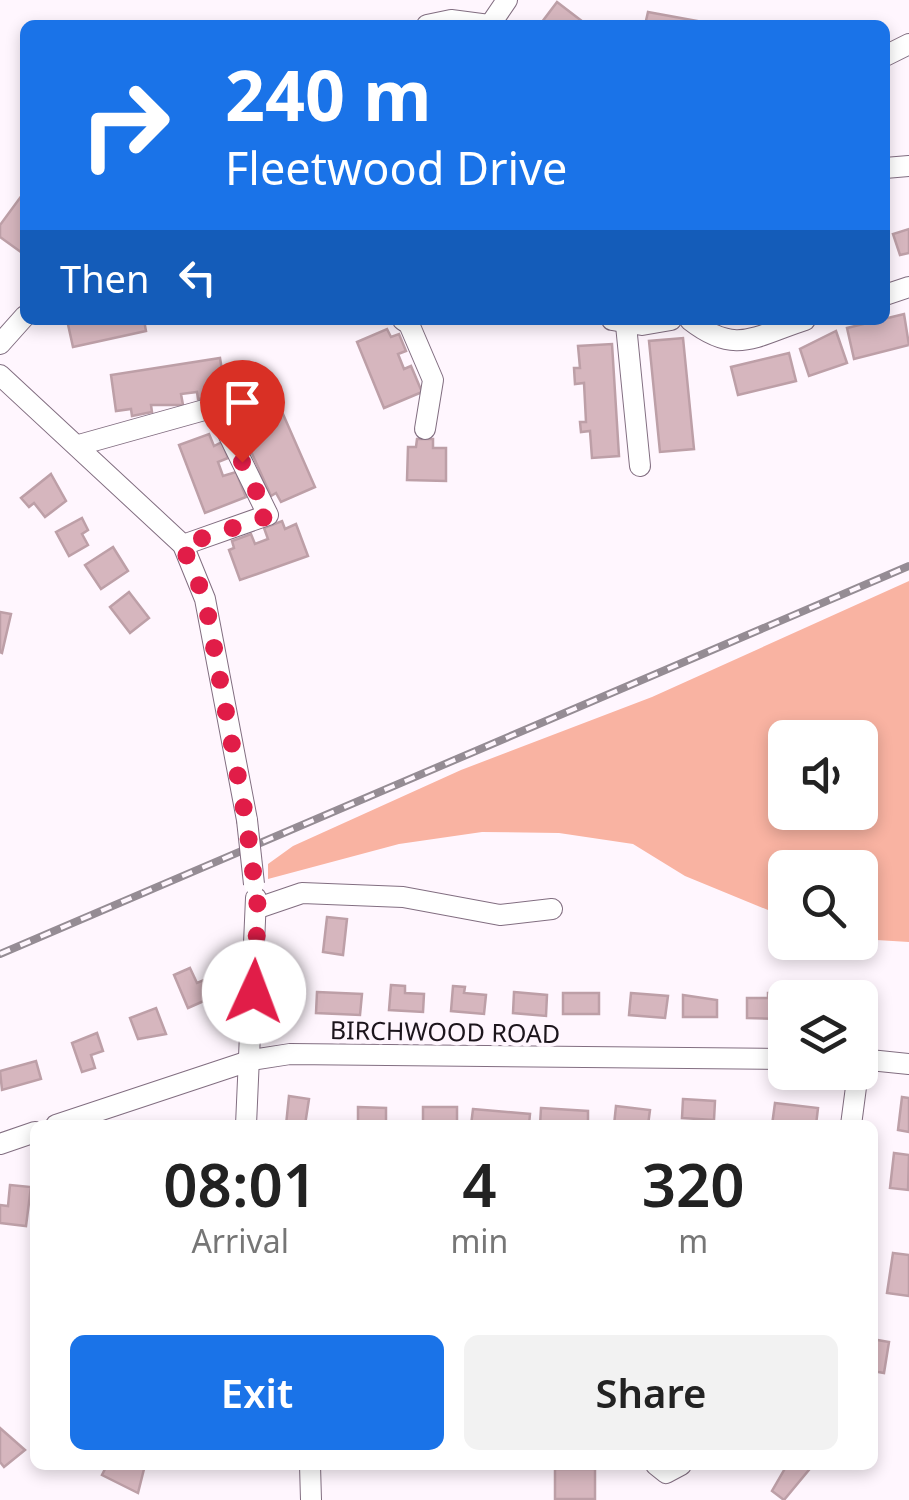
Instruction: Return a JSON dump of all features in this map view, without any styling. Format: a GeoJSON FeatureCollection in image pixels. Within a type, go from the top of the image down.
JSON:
{"type":"FeatureCollection","features":[{"type":"Feature","properties":{"kind":"street"},"geometry":{"type":"LineString","coordinates":[[0,344],[20,322]]}},
{"type":"Feature","properties":{"kind":"street"},"geometry":{"type":"LineString","coordinates":[[410,325],[433,380],[425,429]]}},
{"type":"Feature","properties":{"kind":"street"},"geometry":{"type":"LineString","coordinates":[[619,325],[640,466]]}},
{"type":"Feature","properties":{"kind":"street"},"geometry":{"type":"LineString","coordinates":[[696,325],[710,336],[736,342],[790,325]]}},
{"type":"Feature","properties":{"kind":"street"},"geometry":{"type":"LineString","coordinates":[[0,375],[182,545],[205,599],[246,820],[258,908],[246,1120]]}},
{"type":"Feature","properties":{"kind":"street"},"geometry":{"type":"LineString","coordinates":[[79,445],[216,407],[268,516],[182,545]]}},
{"type":"Feature","properties":{"kind":"street"},"geometry":{"type":"LineString","coordinates":[[258,908],[302,893],[403,897],[500,915],[552,909]]}},
{"type":"Feature","properties":{"kind":"street","name":"BIRCHWOOD ROAD"},"geometry":{"type":"LineString","coordinates":[[71,1120],[252,1060],[290,1054],[768,1058]]}},
{"type":"Feature","properties":{"kind":"street"},"geometry":{"type":"LineString","coordinates":[[878,1061],[909,1064]]}},
{"type":"Feature","properties":{"kind":"street"},"geometry":{"type":"LineString","coordinates":[[852,1120],[856,1090]]}},
{"type":"Feature","properties":{"kind":"street"},"geometry":{"type":"LineString","coordinates":[[0,1144],[30,1134]]}},
{"type":"Feature","properties":{"kind":"street"},"geometry":{"type":"LineString","coordinates":[[310,1470],[311,1500]]}},
{"type":"Feature","properties":{"kind":"shaded area"},"geometry":{"type":"Polygon","coordinates":[[[909,581],[909,942],[878,940],[878,850],[768,850],[768,910],[685,876],[633,844],[559,833],[482,832],[399,844],[268,879],[268,864],[293,846],[461,770],[652,697],[909,581]]]}},
{"type":"Feature","properties":{"kind":"building"},"geometry":{"type":"Polygon","coordinates":[[[557,2],[580,20],[544,20],[557,2]]]}},
{"type":"Feature","properties":{"kind":"building"},"geometry":{"type":"Polygon","coordinates":[[[648,12],[692,20],[646,20],[648,12]]]}},
{"type":"Feature","properties":{"kind":"building"},"geometry":{"type":"Polygon","coordinates":[[[20,198],[20,251],[0,237],[0,225],[20,198]]]}},
{"type":"Feature","properties":{"kind":"building"},"geometry":{"type":"Polygon","coordinates":[[[909,229],[909,253],[900,255],[893,234],[909,229]]]}},
{"type":"Feature","properties":{"kind":"building"},"geometry":{"type":"Polygon","coordinates":[[[904,314],[909,345],[854,359],[847,328],[890,325],[890,317],[904,314]]]}},
{"type":"Feature","properties":{"kind":"building"},"geometry":{"type":"Polygon","coordinates":[[[68,325],[145,325],[146,331],[73,347],[68,325]]]}},
{"type":"Feature","properties":{"kind":"building"},"geometry":{"type":"Polygon","coordinates":[[[387,329],[391,337],[399,334],[406,351],[398,354],[404,369],[411,366],[422,392],[384,408],[357,342],[387,329]]]}},
{"type":"Feature","properties":{"kind":"building"},"geometry":{"type":"Polygon","coordinates":[[[836,331],[847,363],[809,376],[800,349],[836,331]]]}},
{"type":"Feature","properties":{"kind":"building"},"geometry":{"type":"Polygon","coordinates":[[[683,338],[694,449],[660,452],[649,341],[683,338]]]}},
{"type":"Feature","properties":{"kind":"building"},"geometry":{"type":"Polygon","coordinates":[[[612,344],[619,456],[592,458],[590,431],[581,432],[580,422],[586,422],[584,383],[575,384],[574,368],[580,368],[578,346],[612,344]]]}},
{"type":"Feature","properties":{"kind":"building"},"geometry":{"type":"Polygon","coordinates":[[[789,353],[796,381],[738,395],[731,367],[789,353]]]}},
{"type":"Feature","properties":{"kind":"building"},"geometry":{"type":"Polygon","coordinates":[[[220,358],[225,388],[212,390],[213,397],[198,399],[197,392],[181,394],[183,405],[151,405],[152,412],[132,416],[131,409],[116,411],[111,375],[220,358]]]}},
{"type":"Feature","properties":{"kind":"building"},"geometry":{"type":"Polygon","coordinates":[[[272,389],[315,487],[281,502],[276,493],[271,496],[249,447],[253,445],[232,407],[272,389]]]}},
{"type":"Feature","properties":{"kind":"building"},"geometry":{"type":"Polygon","coordinates":[[[209,434],[214,446],[222,442],[228,458],[218,462],[223,476],[236,472],[246,497],[205,513],[179,445],[209,434]]]}},
{"type":"Feature","properties":{"kind":"building"},"geometry":{"type":"Polygon","coordinates":[[[417,439],[433,439],[433,448],[446,448],[446,481],[407,480],[408,447],[416,447],[417,439]]]}},
{"type":"Feature","properties":{"kind":"building"},"geometry":{"type":"Polygon","coordinates":[[[51,474],[66,501],[45,517],[34,503],[29,507],[21,498],[51,474]]]}},
{"type":"Feature","properties":{"kind":"building"},"geometry":{"type":"Polygon","coordinates":[[[82,518],[88,530],[82,534],[88,545],[69,556],[56,532],[82,518]]]}},
{"type":"Feature","properties":{"kind":"building"},"geometry":{"type":"Polygon","coordinates":[[[282,521],[285,529],[296,524],[308,556],[240,580],[229,550],[234,548],[232,541],[251,534],[255,544],[268,539],[264,528],[282,521]]]}},
{"type":"Feature","properties":{"kind":"building"},"geometry":{"type":"Polygon","coordinates":[[[113,547],[128,571],[101,589],[85,565],[113,547]]]}},
{"type":"Feature","properties":{"kind":"building"},"geometry":{"type":"Polygon","coordinates":[[[129,592],[149,618],[130,633],[110,607],[129,592]]]}},
{"type":"Feature","properties":{"kind":"building"},"geometry":{"type":"Polygon","coordinates":[[[0,612],[11,614],[2,653],[0,652],[0,612]]]}},
{"type":"Feature","properties":{"kind":"building"},"geometry":{"type":"Polygon","coordinates":[[[327,917],[347,919],[343,955],[323,952],[327,917]]]}},
{"type":"Feature","properties":{"kind":"building"},"geometry":{"type":"Polygon","coordinates":[[[190,968],[197,983],[226,971],[233,988],[188,1008],[174,975],[190,968]]]}},
{"type":"Feature","properties":{"kind":"building"},"geometry":{"type":"Polygon","coordinates":[[[391,985],[405,986],[405,993],[424,994],[423,1012],[389,1010],[391,985]]]}},
{"type":"Feature","properties":{"kind":"building"},"geometry":{"type":"Polygon","coordinates":[[[453,986],[465,987],[464,993],[486,995],[484,1014],[451,1011],[453,986]]]}},
{"type":"Feature","properties":{"kind":"building"},"geometry":{"type":"Polygon","coordinates":[[[317,992],[362,994],[360,1015],[316,1013],[317,992]]]}},
{"type":"Feature","properties":{"kind":"building"},"geometry":{"type":"Polygon","coordinates":[[[514,992],[547,995],[546,1016],[513,1013],[514,992]]]}},
{"type":"Feature","properties":{"kind":"building"},"geometry":{"type":"Polygon","coordinates":[[[563,993],[599,993],[599,1014],[563,1014],[563,993]]]}},
{"type":"Feature","properties":{"kind":"building"},"geometry":{"type":"Polygon","coordinates":[[[631,993],[668,996],[665,1018],[629,1015],[631,993]]]}},
{"type":"Feature","properties":{"kind":"building"},"geometry":{"type":"Polygon","coordinates":[[[683,995],[717,1000],[717,1017],[683,1017],[683,995]]]}},
{"type":"Feature","properties":{"kind":"building"},"geometry":{"type":"Polygon","coordinates":[[[747,998],[768,998],[768,1019],[747,1018],[747,998]]]}},
{"type":"Feature","properties":{"kind":"building"},"geometry":{"type":"Polygon","coordinates":[[[156,1008],[166,1034],[138,1039],[130,1018],[156,1008]]]}},
{"type":"Feature","properties":{"kind":"building"},"geometry":{"type":"Polygon","coordinates":[[[97,1033],[103,1051],[91,1055],[95,1068],[82,1072],[72,1043],[97,1033]]]}},
{"type":"Feature","properties":{"kind":"building"},"geometry":{"type":"Polygon","coordinates":[[[36,1061],[41,1079],[2,1090],[0,1071],[36,1061]]]}},
{"type":"Feature","properties":{"kind":"building"},"geometry":{"type":"Polygon","coordinates":[[[289,1096],[309,1099],[306,1120],[287,1120],[289,1096]]]}},
{"type":"Feature","properties":{"kind":"building"},"geometry":{"type":"Polygon","coordinates":[[[902,1097],[909,1098],[909,1132],[898,1130],[902,1097]]]}},
{"type":"Feature","properties":{"kind":"building"},"geometry":{"type":"Polygon","coordinates":[[[683,1099],[715,1101],[714,1120],[682,1118],[683,1099]]]}},
{"type":"Feature","properties":{"kind":"building"},"geometry":{"type":"Polygon","coordinates":[[[775,1103],[818,1108],[817,1120],[773,1120],[775,1103]]]}},
{"type":"Feature","properties":{"kind":"building"},"geometry":{"type":"Polygon","coordinates":[[[616,1106],[650,1110],[649,1120],[615,1120],[616,1106]]]}},
{"type":"Feature","properties":{"kind":"building"},"geometry":{"type":"Polygon","coordinates":[[[358,1107],[386,1108],[386,1120],[358,1120],[358,1107]]]}},
{"type":"Feature","properties":{"kind":"building"},"geometry":{"type":"Polygon","coordinates":[[[423,1107],[457,1107],[457,1120],[423,1120],[423,1107]]]}},
{"type":"Feature","properties":{"kind":"building"},"geometry":{"type":"Polygon","coordinates":[[[541,1108],[588,1111],[588,1120],[540,1120],[541,1108]]]}},
{"type":"Feature","properties":{"kind":"building"},"geometry":{"type":"Polygon","coordinates":[[[473,1109],[530,1114],[529,1120],[472,1120],[473,1109]]]}},
{"type":"Feature","properties":{"kind":"building"},"geometry":{"type":"Polygon","coordinates":[[[894,1153],[909,1155],[908,1190],[890,1188],[894,1153]]]}},
{"type":"Feature","properties":{"kind":"building"},"geometry":{"type":"Polygon","coordinates":[[[10,1185],[30,1187],[26,1226],[0,1223],[0,1205],[8,1206],[10,1185]]]}},
{"type":"Feature","properties":{"kind":"building"},"geometry":{"type":"Polygon","coordinates":[[[893,1253],[909,1255],[909,1296],[887,1293],[893,1253]]]}},
{"type":"Feature","properties":{"kind":"building"},"geometry":{"type":"Polygon","coordinates":[[[878,1340],[889,1342],[884,1373],[878,1372],[878,1340]]]}},
{"type":"Feature","properties":{"kind":"building"},"geometry":{"type":"Polygon","coordinates":[[[0,1428],[25,1450],[4,1467],[0,1462],[0,1428]]]}},
{"type":"Feature","properties":{"kind":"building"},"geometry":{"type":"Polygon","coordinates":[[[104,1470],[144,1470],[138,1493],[102,1475],[104,1470]]]}},
{"type":"Feature","properties":{"kind":"building"},"geometry":{"type":"Polygon","coordinates":[[[555,1470],[595,1470],[595,1499],[555,1499],[555,1470]]]}},
{"type":"Feature","properties":{"kind":"building"},"geometry":{"type":"Polygon","coordinates":[[[784,1470],[809,1470],[784,1500],[772,1491],[784,1470]]]}},
{"type":"Feature","properties":{"kind":"railway"},"geometry":{"type":"LineString","coordinates":[[0,954],[909,566]]}},
{"type":"Feature","properties":{"kind":"route"},"geometry":{"type":"LineString","coordinates":[[242,462],[268,516],[182,545],[205,599],[246,820],[258,908],[254,992]]}}]}
